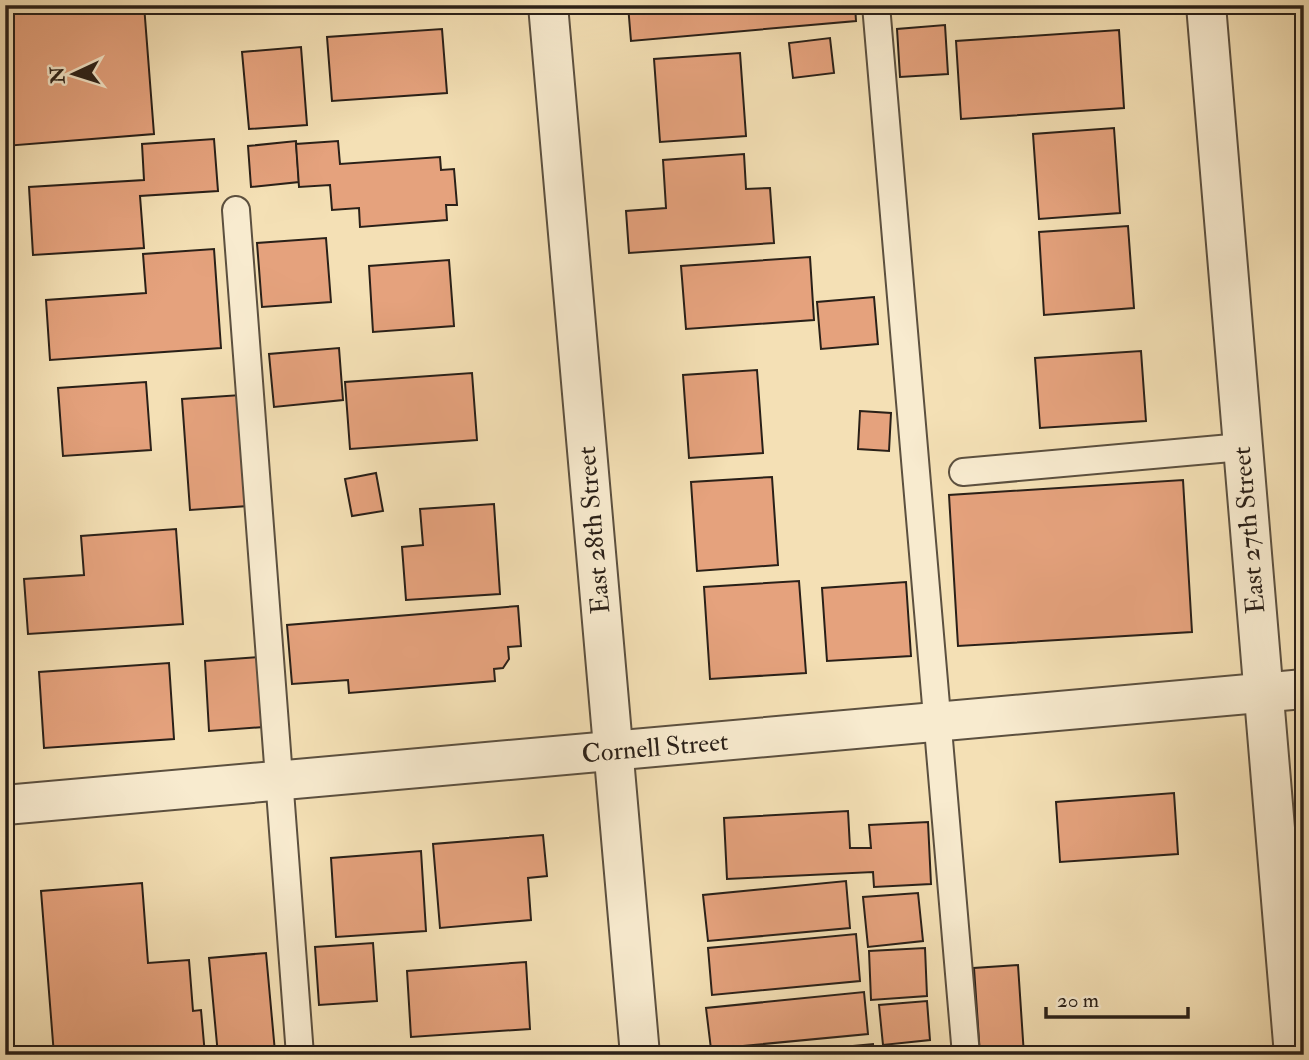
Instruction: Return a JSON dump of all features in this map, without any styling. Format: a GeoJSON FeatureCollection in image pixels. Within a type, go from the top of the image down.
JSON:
{"type":"FeatureCollection","features":[{"type":"Feature","properties":{"kind":"street","name":"East 28th Street"},"geometry":{"type":"LineString","coordinates":[[548,5],[640,1055]]}},
{"type":"Feature","properties":{"kind":"street","name":"East 27th Street"},"geometry":{"type":"LineString","coordinates":[[1206,5],[1294,1055]]}},
{"type":"Feature","properties":{"kind":"street","name":"Cornell Street"},"geometry":{"type":"LineString","coordinates":[[5,805],[1304,689]]}},
{"type":"Feature","properties":{"kind":"lane"},"geometry":{"type":"LineString","coordinates":[[876,5],[966,1055]]}},
{"type":"Feature","properties":{"kind":"lane"},"geometry":{"type":"LineString","coordinates":[[236,210],[300,1055]]}},
{"type":"Feature","properties":{"kind":"lane"},"geometry":{"type":"LineString","coordinates":[[963,472],[1242,447]]}},
{"type":"Feature","properties":{"kind":"building"},"geometry":{"type":"Polygon","coordinates":[[[5,5],[144,5],[154,134],[5,146],[5,5]]]}},
{"type":"Feature","properties":{"kind":"building"},"geometry":{"type":"Polygon","coordinates":[[[628,5],[855,5],[856,21],[631,41],[628,5]]]}},
{"type":"Feature","properties":{"kind":"building"},"geometry":{"type":"Polygon","coordinates":[[[945,25],[948,74],[900,77],[897,29],[945,25]]]}},
{"type":"Feature","properties":{"kind":"building"},"geometry":{"type":"Polygon","coordinates":[[[442,29],[447,93],[332,101],[327,37],[442,29]]]}},
{"type":"Feature","properties":{"kind":"building"},"geometry":{"type":"Polygon","coordinates":[[[1119,30],[1124,108],[961,119],[956,41],[1119,30]]]}},
{"type":"Feature","properties":{"kind":"building"},"geometry":{"type":"Polygon","coordinates":[[[830,38],[834,73],[793,78],[789,43],[830,38]]]}},
{"type":"Feature","properties":{"kind":"building"},"geometry":{"type":"Polygon","coordinates":[[[301,47],[307,125],[249,129],[242,52],[301,47]]]}},
{"type":"Feature","properties":{"kind":"building"},"geometry":{"type":"Polygon","coordinates":[[[740,53],[746,136],[660,142],[654,59],[740,53]]]}},
{"type":"Feature","properties":{"kind":"building"},"geometry":{"type":"Polygon","coordinates":[[[1114,128],[1120,213],[1039,219],[1033,134],[1114,128]]]}},
{"type":"Feature","properties":{"kind":"building"},"geometry":{"type":"Polygon","coordinates":[[[214,139],[218,191],[140,196],[144,248],[33,255],[29,187],[144,180],[142,144],[214,139]]]}},
{"type":"Feature","properties":{"kind":"building"},"geometry":{"type":"Polygon","coordinates":[[[296,141],[299,182],[251,187],[248,146],[296,141]]]}},
{"type":"Feature","properties":{"kind":"building"},"geometry":{"type":"Polygon","coordinates":[[[338,141],[340,164],[440,157],[441,170],[454,169],[457,205],[446,205],[447,220],[360,227],[359,208],[332,210],[330,185],[299,187],[296,144],[338,141]]]}},
{"type":"Feature","properties":{"kind":"building"},"geometry":{"type":"Polygon","coordinates":[[[744,154],[746,189],[770,188],[774,243],[629,253],[626,211],[666,208],[663,160],[744,154]]]}},
{"type":"Feature","properties":{"kind":"building"},"geometry":{"type":"Polygon","coordinates":[[[1128,226],[1134,308],[1044,315],[1039,232],[1128,226]]]}},
{"type":"Feature","properties":{"kind":"building"},"geometry":{"type":"Polygon","coordinates":[[[326,238],[331,302],[262,307],[257,243],[326,238]]]}},
{"type":"Feature","properties":{"kind":"building"},"geometry":{"type":"Polygon","coordinates":[[[214,249],[221,348],[50,360],[46,300],[146,293],[143,254],[214,249]]]}},
{"type":"Feature","properties":{"kind":"building"},"geometry":{"type":"Polygon","coordinates":[[[810,257],[814,320],[686,329],[681,266],[810,257]]]}},
{"type":"Feature","properties":{"kind":"building"},"geometry":{"type":"Polygon","coordinates":[[[449,260],[454,326],[373,332],[369,266],[449,260]]]}},
{"type":"Feature","properties":{"kind":"building"},"geometry":{"type":"Polygon","coordinates":[[[874,297],[878,344],[821,349],[817,302],[874,297]]]}},
{"type":"Feature","properties":{"kind":"building"},"geometry":{"type":"Polygon","coordinates":[[[339,348],[343,400],[274,407],[269,354],[339,348]]]}},
{"type":"Feature","properties":{"kind":"building"},"geometry":{"type":"Polygon","coordinates":[[[1141,351],[1146,421],[1040,428],[1035,358],[1141,351]]]}},
{"type":"Feature","properties":{"kind":"building"},"geometry":{"type":"Polygon","coordinates":[[[757,370],[763,453],[689,458],[683,375],[757,370]]]}},
{"type":"Feature","properties":{"kind":"building"},"geometry":{"type":"Polygon","coordinates":[[[472,373],[477,440],[350,449],[345,382],[472,373]]]}},
{"type":"Feature","properties":{"kind":"building"},"geometry":{"type":"Polygon","coordinates":[[[146,382],[151,450],[63,456],[58,388],[146,382]]]}},
{"type":"Feature","properties":{"kind":"building"},"geometry":{"type":"Polygon","coordinates":[[[241,395],[248,506],[190,510],[182,399],[241,395]]]}},
{"type":"Feature","properties":{"kind":"building"},"geometry":{"type":"Polygon","coordinates":[[[860,411],[891,413],[889,451],[858,449],[860,411]]]}},
{"type":"Feature","properties":{"kind":"building"},"geometry":{"type":"Polygon","coordinates":[[[376,473],[383,511],[352,516],[345,479],[376,473]]]}},
{"type":"Feature","properties":{"kind":"building"},"geometry":{"type":"Polygon","coordinates":[[[772,477],[778,565],[697,571],[691,482],[772,477]]]}},
{"type":"Feature","properties":{"kind":"building"},"geometry":{"type":"Polygon","coordinates":[[[1183,480],[1192,632],[958,646],[949,495],[1183,480]]]}},
{"type":"Feature","properties":{"kind":"building"},"geometry":{"type":"Polygon","coordinates":[[[494,504],[500,594],[406,600],[402,547],[423,545],[420,509],[494,504]]]}},
{"type":"Feature","properties":{"kind":"building"},"geometry":{"type":"Polygon","coordinates":[[[176,529],[183,624],[28,634],[24,579],[84,575],[81,536],[176,529]]]}},
{"type":"Feature","properties":{"kind":"building"},"geometry":{"type":"Polygon","coordinates":[[[799,581],[806,673],[710,679],[704,587],[799,581]]]}},
{"type":"Feature","properties":{"kind":"building"},"geometry":{"type":"Polygon","coordinates":[[[906,582],[911,656],[827,661],[822,588],[906,582]]]}},
{"type":"Feature","properties":{"kind":"building"},"geometry":{"type":"Polygon","coordinates":[[[518,606],[521,646],[508,647],[509,659],[503,668],[494,669],[495,681],[349,693],[348,680],[292,684],[287,625],[518,606]]]}},
{"type":"Feature","properties":{"kind":"building"},"geometry":{"type":"Polygon","coordinates":[[[259,657],[264,727],[209,731],[205,661],[259,657]]]}},
{"type":"Feature","properties":{"kind":"building"},"geometry":{"type":"Polygon","coordinates":[[[169,663],[174,739],[44,748],[39,672],[169,663]]]}},
{"type":"Feature","properties":{"kind":"building"},"geometry":{"type":"Polygon","coordinates":[[[1174,793],[1178,854],[1060,862],[1056,802],[1174,793]]]}},
{"type":"Feature","properties":{"kind":"building"},"geometry":{"type":"Polygon","coordinates":[[[848,811],[850,848],[871,848],[869,825],[928,822],[931,884],[874,887],[873,872],[727,879],[724,818],[848,811]]]}},
{"type":"Feature","properties":{"kind":"building"},"geometry":{"type":"Polygon","coordinates":[[[543,835],[547,876],[528,878],[531,920],[440,928],[433,844],[543,835]]]}},
{"type":"Feature","properties":{"kind":"building"},"geometry":{"type":"Polygon","coordinates":[[[421,851],[426,931],[336,937],[331,858],[421,851]]]}},
{"type":"Feature","properties":{"kind":"building"},"geometry":{"type":"Polygon","coordinates":[[[846,881],[850,928],[708,941],[703,895],[846,881]]]}},
{"type":"Feature","properties":{"kind":"building"},"geometry":{"type":"Polygon","coordinates":[[[142,883],[148,963],[189,960],[193,1011],[201,1010],[205,1055],[54,1055],[41,891],[142,883]]]}},
{"type":"Feature","properties":{"kind":"building"},"geometry":{"type":"Polygon","coordinates":[[[918,893],[923,941],[868,947],[863,897],[918,893]]]}},
{"type":"Feature","properties":{"kind":"building"},"geometry":{"type":"Polygon","coordinates":[[[856,934],[860,981],[712,995],[708,948],[856,934]]]}},
{"type":"Feature","properties":{"kind":"building"},"geometry":{"type":"Polygon","coordinates":[[[373,943],[377,1001],[319,1005],[315,947],[373,943]]]}},
{"type":"Feature","properties":{"kind":"building"},"geometry":{"type":"Polygon","coordinates":[[[925,948],[927,996],[871,1000],[869,951],[925,948]]]}},
{"type":"Feature","properties":{"kind":"building"},"geometry":{"type":"Polygon","coordinates":[[[266,953],[275,1052],[218,1055],[209,958],[266,953]]]}},
{"type":"Feature","properties":{"kind":"building"},"geometry":{"type":"Polygon","coordinates":[[[526,962],[530,1029],[411,1037],[407,971],[526,962]]]}},
{"type":"Feature","properties":{"kind":"building"},"geometry":{"type":"Polygon","coordinates":[[[1018,965],[1024,1055],[980,1055],[974,968],[1018,965]]]}},
{"type":"Feature","properties":{"kind":"building"},"geometry":{"type":"Polygon","coordinates":[[[864,992],[868,1034],[711,1049],[706,1008],[864,992]]]}},
{"type":"Feature","properties":{"kind":"building"},"geometry":{"type":"Polygon","coordinates":[[[927,1001],[930,1040],[883,1045],[879,1005],[927,1001]]]}},
{"type":"Feature","properties":{"kind":"building"},"geometry":{"type":"Polygon","coordinates":[[[873,1044],[874,1055],[758,1055],[873,1044]]]}},
{"type":"Feature","properties":{"kind":"building"},"geometry":{"type":"Polygon","coordinates":[[[931,1049],[931,1055],[885,1055],[885,1053],[931,1049]]]}}]}
